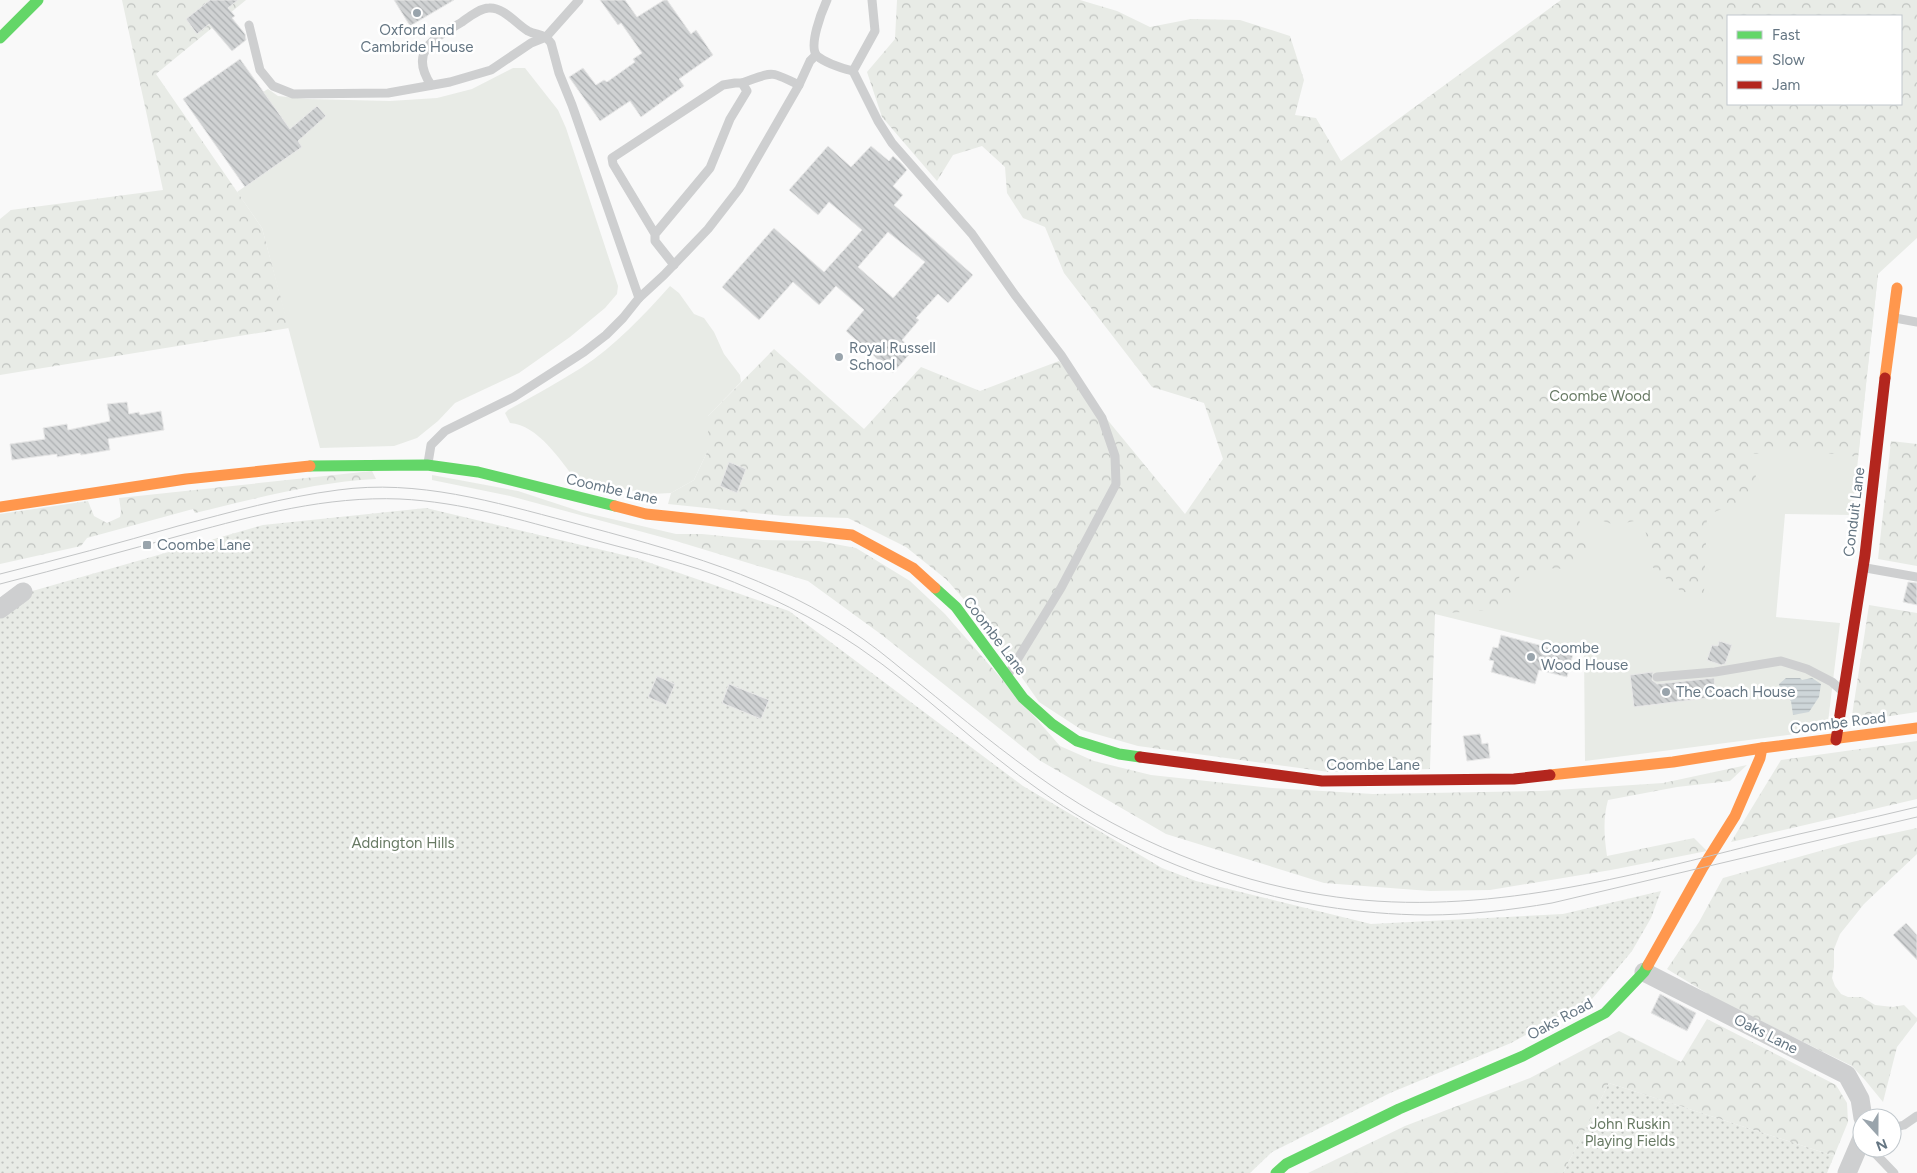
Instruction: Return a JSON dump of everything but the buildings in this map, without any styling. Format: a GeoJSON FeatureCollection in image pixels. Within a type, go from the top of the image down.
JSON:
{"type":"FeatureCollection","features":[{"type":"Feature","properties":{"kind":"main road"},"geometry":{"type":"LineString","coordinates":[[0,38],[38,0]]}},
{"type":"Feature","properties":{"kind":"main road","name":"Conduit Lane"},"geometry":{"type":"LineString","coordinates":[[1836,740],[1842,690],[1863,568],[1897,288]]}},
{"type":"Feature","properties":{"kind":"main road","name":"Coombe Lane"},"geometry":{"type":"LineString","coordinates":[[0,507],[186,479],[301,466],[428,465],[478,472],[646,514],[852,535],[913,568],[949,600],[1007,678],[1029,704],[1052,724],[1077,741],[1119,754],[1182,764],[1322,781],[1514,778],[1673,762],[1762,748]]}},
{"type":"Feature","properties":{"kind":"main road","name":"Coombe Road"},"geometry":{"type":"LineString","coordinates":[[1762,748],[1836,740],[1917,728]]}},
{"type":"Feature","properties":{"kind":"main road","name":"Oaks Road"},"geometry":{"type":"LineString","coordinates":[[1276,1173],[1286,1164],[1399,1109],[1523,1056],[1605,1012],[1644,972],[1703,867],[1735,816],[1760,758],[1762,748]]}},
{"type":"Feature","properties":{"kind":"street"},"geometry":{"type":"LineString","coordinates":[[0,609],[23,592]]}},
{"type":"Feature","properties":{"kind":"street","name":"Oaks Lane"},"geometry":{"type":"LineString","coordinates":[[1644,972],[1847,1075],[1860,1099],[1861,1108]]}},
{"type":"Feature","properties":{"kind":"street"},"geometry":{"type":"LineString","coordinates":[[1847,1173],[1854,1158]]}},
{"type":"Feature","properties":{"kind":"lane"},"geometry":{"type":"LineString","coordinates":[[249,26],[260,70],[273,86],[293,94],[388,93],[450,82],[491,70],[531,43],[546,37],[579,0]]}},
{"type":"Feature","properties":{"kind":"lane"},"geometry":{"type":"LineString","coordinates":[[827,0],[819,16],[814,48],[816,55],[834,65],[853,71],[878,121],[892,143],[972,234],[1014,295],[1061,355],[1102,418],[1116,456],[1116,484],[1061,588],[1007,678]]}},
{"type":"Feature","properties":{"kind":"lane"},"geometry":{"type":"LineString","coordinates":[[853,71],[875,31],[872,0]]}},
{"type":"Feature","properties":{"kind":"lane"},"geometry":{"type":"LineString","coordinates":[[431,85],[426,77],[423,66],[423,54],[426,46],[485,8],[499,10],[528,31],[546,37],[551,43],[564,89],[572,106],[638,298]]}},
{"type":"Feature","properties":{"kind":"lane"},"geometry":{"type":"LineString","coordinates":[[428,465],[431,445],[445,431],[514,397],[584,352],[606,335],[623,318],[638,298],[674,265],[708,229],[739,189],[799,86],[810,61],[816,55]]}},
{"type":"Feature","properties":{"kind":"lane"},"geometry":{"type":"LineString","coordinates":[[674,265],[655,241],[655,234],[613,164],[612,158],[722,86],[742,83],[770,73],[799,86]]}},
{"type":"Feature","properties":{"kind":"lane"},"geometry":{"type":"LineString","coordinates":[[655,234],[710,168],[730,119],[747,92],[742,83]]}},
{"type":"Feature","properties":{"kind":"lane"},"geometry":{"type":"LineString","coordinates":[[1892,318],[1917,322]]}},
{"type":"Feature","properties":{"kind":"lane"},"geometry":{"type":"LineString","coordinates":[[1863,568],[1917,577]]}},
{"type":"Feature","properties":{"kind":"lane"},"geometry":{"type":"LineString","coordinates":[[1657,677],[1715,672],[1781,661],[1822,676],[1842,690]]}},
{"type":"Feature","properties":{"kind":"lane"},"geometry":{"type":"LineString","coordinates":[[1902,1126],[1917,1116]]}},
{"type":"Feature","properties":{"kind":"lane"},"geometry":{"type":"LineString","coordinates":[[1880,1158],[1894,1173]]}},
{"type":"Feature","properties":{"kind":"green space"},"geometry":{"type":"Polygon","coordinates":[[[122,0],[246,0],[156,74],[262,228],[289,328],[0,375],[0,219],[11,210],[163,190],[122,0]]]}},
{"type":"Feature","properties":{"kind":"green space","name":"Coombe Wood"},"geometry":{"type":"Polygon","coordinates":[[[897,0],[1080,0],[1117,11],[1150,27],[1191,19],[1240,20],[1290,36],[1304,80],[1295,115],[1316,118],[1341,161],[1561,0],[1917,0],[1917,238],[1878,274],[1858,457],[1804,452],[1751,454],[1756,476],[1744,500],[1707,515],[1704,593],[1682,592],[1650,565],[1644,519],[1615,525],[1576,512],[1588,544],[1574,569],[1541,568],[1520,576],[1501,609],[1435,614],[1430,769],[1329,772],[1138,746],[1082,730],[1039,702],[981,619],[947,580],[906,547],[848,518],[784,516],[668,504],[671,493],[694,480],[708,450],[708,416],[774,349],[864,429],[921,367],[980,391],[1059,361],[1185,514],[1223,459],[1204,403],[1152,387],[1064,273],[1045,227],[1023,218],[1007,193],[1005,167],[982,146],[953,155],[937,181],[882,117],[867,72],[895,39],[897,0]]]}},
{"type":"Feature","properties":{"kind":"green space","name":"Coombe Wood"},"geometry":{"type":"Polygon","coordinates":[[[1836,0],[1917,13],[1878,274],[1852,515],[1785,514],[1776,617],[1840,623],[1827,730],[1585,761],[1584,651],[1435,614],[1727,105],[1902,105],[1902,15],[1836,0]]]}},
{"type":"Feature","properties":{"kind":"green space"},"geometry":{"type":"Polygon","coordinates":[[[513,68],[525,68],[558,110],[566,128],[618,286],[617,294],[605,308],[570,337],[519,373],[455,403],[438,421],[417,438],[394,446],[320,448],[262,228],[237,192],[302,147],[263,92],[268,89],[278,96],[307,99],[390,101],[437,98],[472,89],[513,68]]]}},
{"type":"Feature","properties":{"kind":"green space"},"geometry":{"type":"Polygon","coordinates":[[[670,286],[679,293],[694,314],[704,318],[714,332],[724,354],[740,375],[741,382],[708,416],[708,450],[694,480],[671,493],[651,494],[576,480],[548,445],[530,430],[510,423],[505,413],[581,368],[605,350],[628,330],[670,286]]]}},
{"type":"Feature","properties":{"kind":"green space"},"geometry":{"type":"Polygon","coordinates":[[[1891,441],[1917,444],[1917,566],[1878,559],[1891,441]]]}},
{"type":"Feature","properties":{"kind":"green space"},"geometry":{"type":"Polygon","coordinates":[[[372,471],[376,479],[307,487],[195,513],[193,509],[87,538],[81,546],[0,564],[0,514],[88,501],[94,516],[107,523],[120,517],[119,498],[372,471]]]}},
{"type":"Feature","properties":{"kind":"green space"},"geometry":{"type":"Polygon","coordinates":[[[432,475],[518,491],[582,512],[676,534],[676,541],[510,496],[432,480],[432,475]]]}},
{"type":"Feature","properties":{"kind":"green space","name":"Addington Hills"},"geometry":{"type":"Polygon","coordinates":[[[426,508],[636,558],[789,611],[1023,786],[1162,868],[1196,881],[1371,924],[1563,914],[1661,891],[1651,918],[1632,951],[1592,999],[1511,1043],[1390,1093],[1272,1152],[1250,1173],[0,1173],[0,598],[36,590],[263,525],[426,508]]]}},
{"type":"Feature","properties":{"kind":"green space"},"geometry":{"type":"Polygon","coordinates":[[[676,534],[702,534],[762,540],[819,541],[856,548],[910,581],[945,614],[1060,746],[1094,761],[1151,775],[1272,788],[1373,794],[1541,791],[1663,783],[1747,765],[1730,781],[1677,787],[1608,800],[1605,814],[1607,856],[1694,838],[1707,851],[1611,870],[1490,890],[1430,891],[1324,883],[1166,834],[1039,760],[882,635],[808,581],[676,541],[676,534]]]}},
{"type":"Feature","properties":{"kind":"green space"},"geometry":{"type":"Polygon","coordinates":[[[1869,605],[1917,613],[1917,712],[1851,722],[1869,605]]]}},
{"type":"Feature","properties":{"kind":"green space"},"geometry":{"type":"Polygon","coordinates":[[[1917,741],[1917,799],[1731,842],[1781,760],[1917,741]]]}},
{"type":"Feature","properties":{"kind":"green space"},"geometry":{"type":"Polygon","coordinates":[[[1917,828],[1917,854],[1864,904],[1840,934],[1834,949],[1832,978],[1841,994],[1848,997],[1862,997],[1875,1005],[1893,1007],[1904,1005],[1917,1018],[1917,1021],[1897,1047],[1883,1102],[1852,1066],[1718,1000],[1667,969],[1699,922],[1723,878],[1852,842],[1917,828]]]}},
{"type":"Feature","properties":{"kind":"green space"},"geometry":{"type":"Polygon","coordinates":[[[1707,1019],[1836,1085],[1847,1103],[1848,1122],[1834,1156],[1609,1083],[1563,1173],[1308,1173],[1405,1126],[1530,1078],[1619,1031],[1681,1062],[1707,1019]]]}},
{"type":"Feature","properties":{"kind":"green space","name":"John Ruskin Playing Fields"},"geometry":{"type":"Polygon","coordinates":[[[1609,1083],[1834,1156],[1827,1173],[1563,1173],[1609,1083]]]}},
{"type":"Feature","properties":{"kind":"shaded area"},"geometry":{"type":"Polygon","coordinates":[[[1786,678],[1800,678],[1802,680],[1812,678],[1821,684],[1819,697],[1809,712],[1793,715],[1791,701],[1785,696],[1784,698],[1781,697],[1779,684],[1786,678]]]}},
{"type":"Feature","properties":{"kind":"tram line"},"geometry":{"type":"LineString","coordinates":[[0,574],[238,510],[338,490],[368,487],[427,490],[456,494],[513,507],[609,532],[685,555],[722,567],[794,598],[829,617],[863,639],[1016,760],[1049,784],[1112,823],[1180,855],[1215,868],[1251,879],[1323,895],[1378,901],[1433,902],[1487,899],[1542,892],[1650,871],[1777,839],[1917,807]]}},
{"type":"Feature","properties":{"kind":"tram line"},"geometry":{"type":"LineString","coordinates":[[0,584],[239,520],[319,504],[373,499],[400,499],[446,504],[491,513],[699,569],[753,590],[807,616],[842,636],[882,664],[995,757],[1042,792],[1085,820],[1130,844],[1177,865],[1225,883],[1325,906],[1376,913],[1458,914],[1506,910],[1552,903],[1917,817]]}},
{"type":"Feature","properties":{"kind":"traffic: fast"},"geometry":{"type":"LineString","coordinates":[[0,38],[38,0]]}},
{"type":"Feature","properties":{"kind":"traffic: fast"},"geometry":{"type":"LineString","coordinates":[[310,466],[427,465],[478,472],[615,506]]}},
{"type":"Feature","properties":{"kind":"traffic: fast"},"geometry":{"type":"LineString","coordinates":[[935,588],[956,607],[1023,698],[1052,724],[1077,741],[1119,754],[1140,757]]}},
{"type":"Feature","properties":{"kind":"traffic: fast"},"geometry":{"type":"LineString","coordinates":[[1276,1173],[1286,1164],[1399,1109],[1523,1056],[1605,1013],[1644,972],[1648,965]]}},
{"type":"Feature","properties":{"kind":"traffic: slow"},"geometry":{"type":"LineString","coordinates":[[1885,378],[1897,288]]}},
{"type":"Feature","properties":{"kind":"traffic: slow"},"geometry":{"type":"LineString","coordinates":[[0,507],[186,479],[310,466]]}},
{"type":"Feature","properties":{"kind":"traffic: slow"},"geometry":{"type":"LineString","coordinates":[[615,506],[646,514],[852,535],[913,568],[935,588]]}},
{"type":"Feature","properties":{"kind":"traffic: slow"},"geometry":{"type":"LineString","coordinates":[[1550,775],[1673,762],[1762,748],[1917,728]]}},
{"type":"Feature","properties":{"kind":"traffic: slow"},"geometry":{"type":"LineString","coordinates":[[1648,965],[1703,867],[1735,816],[1760,758],[1762,748]]}},
{"type":"Feature","properties":{"kind":"traffic: jam"},"geometry":{"type":"LineString","coordinates":[[1836,740],[1865,555],[1885,378]]}},
{"type":"Feature","properties":{"kind":"traffic: jam"},"geometry":{"type":"LineString","coordinates":[[1140,757],[1322,781],[1514,779],[1550,775]]}},
{"type":"Feature","properties":{"kind":"place","name":"Oxford and Cambride House"},"geometry":{"type":"Point","coordinates":[417,13]}},
{"type":"Feature","properties":{"kind":"place","name":"Royal Russell School"},"geometry":{"type":"Point","coordinates":[839,357]}},
{"type":"Feature","properties":{"kind":"place","name":"Coombe Lane"},"geometry":{"type":"Point","coordinates":[147,545]}},
{"type":"Feature","properties":{"kind":"place","name":"Coombe Wood House"},"geometry":{"type":"Point","coordinates":[1531,657]}},
{"type":"Feature","properties":{"kind":"place","name":"The Coach House"},"geometry":{"type":"Point","coordinates":[1666,692]}}]}
